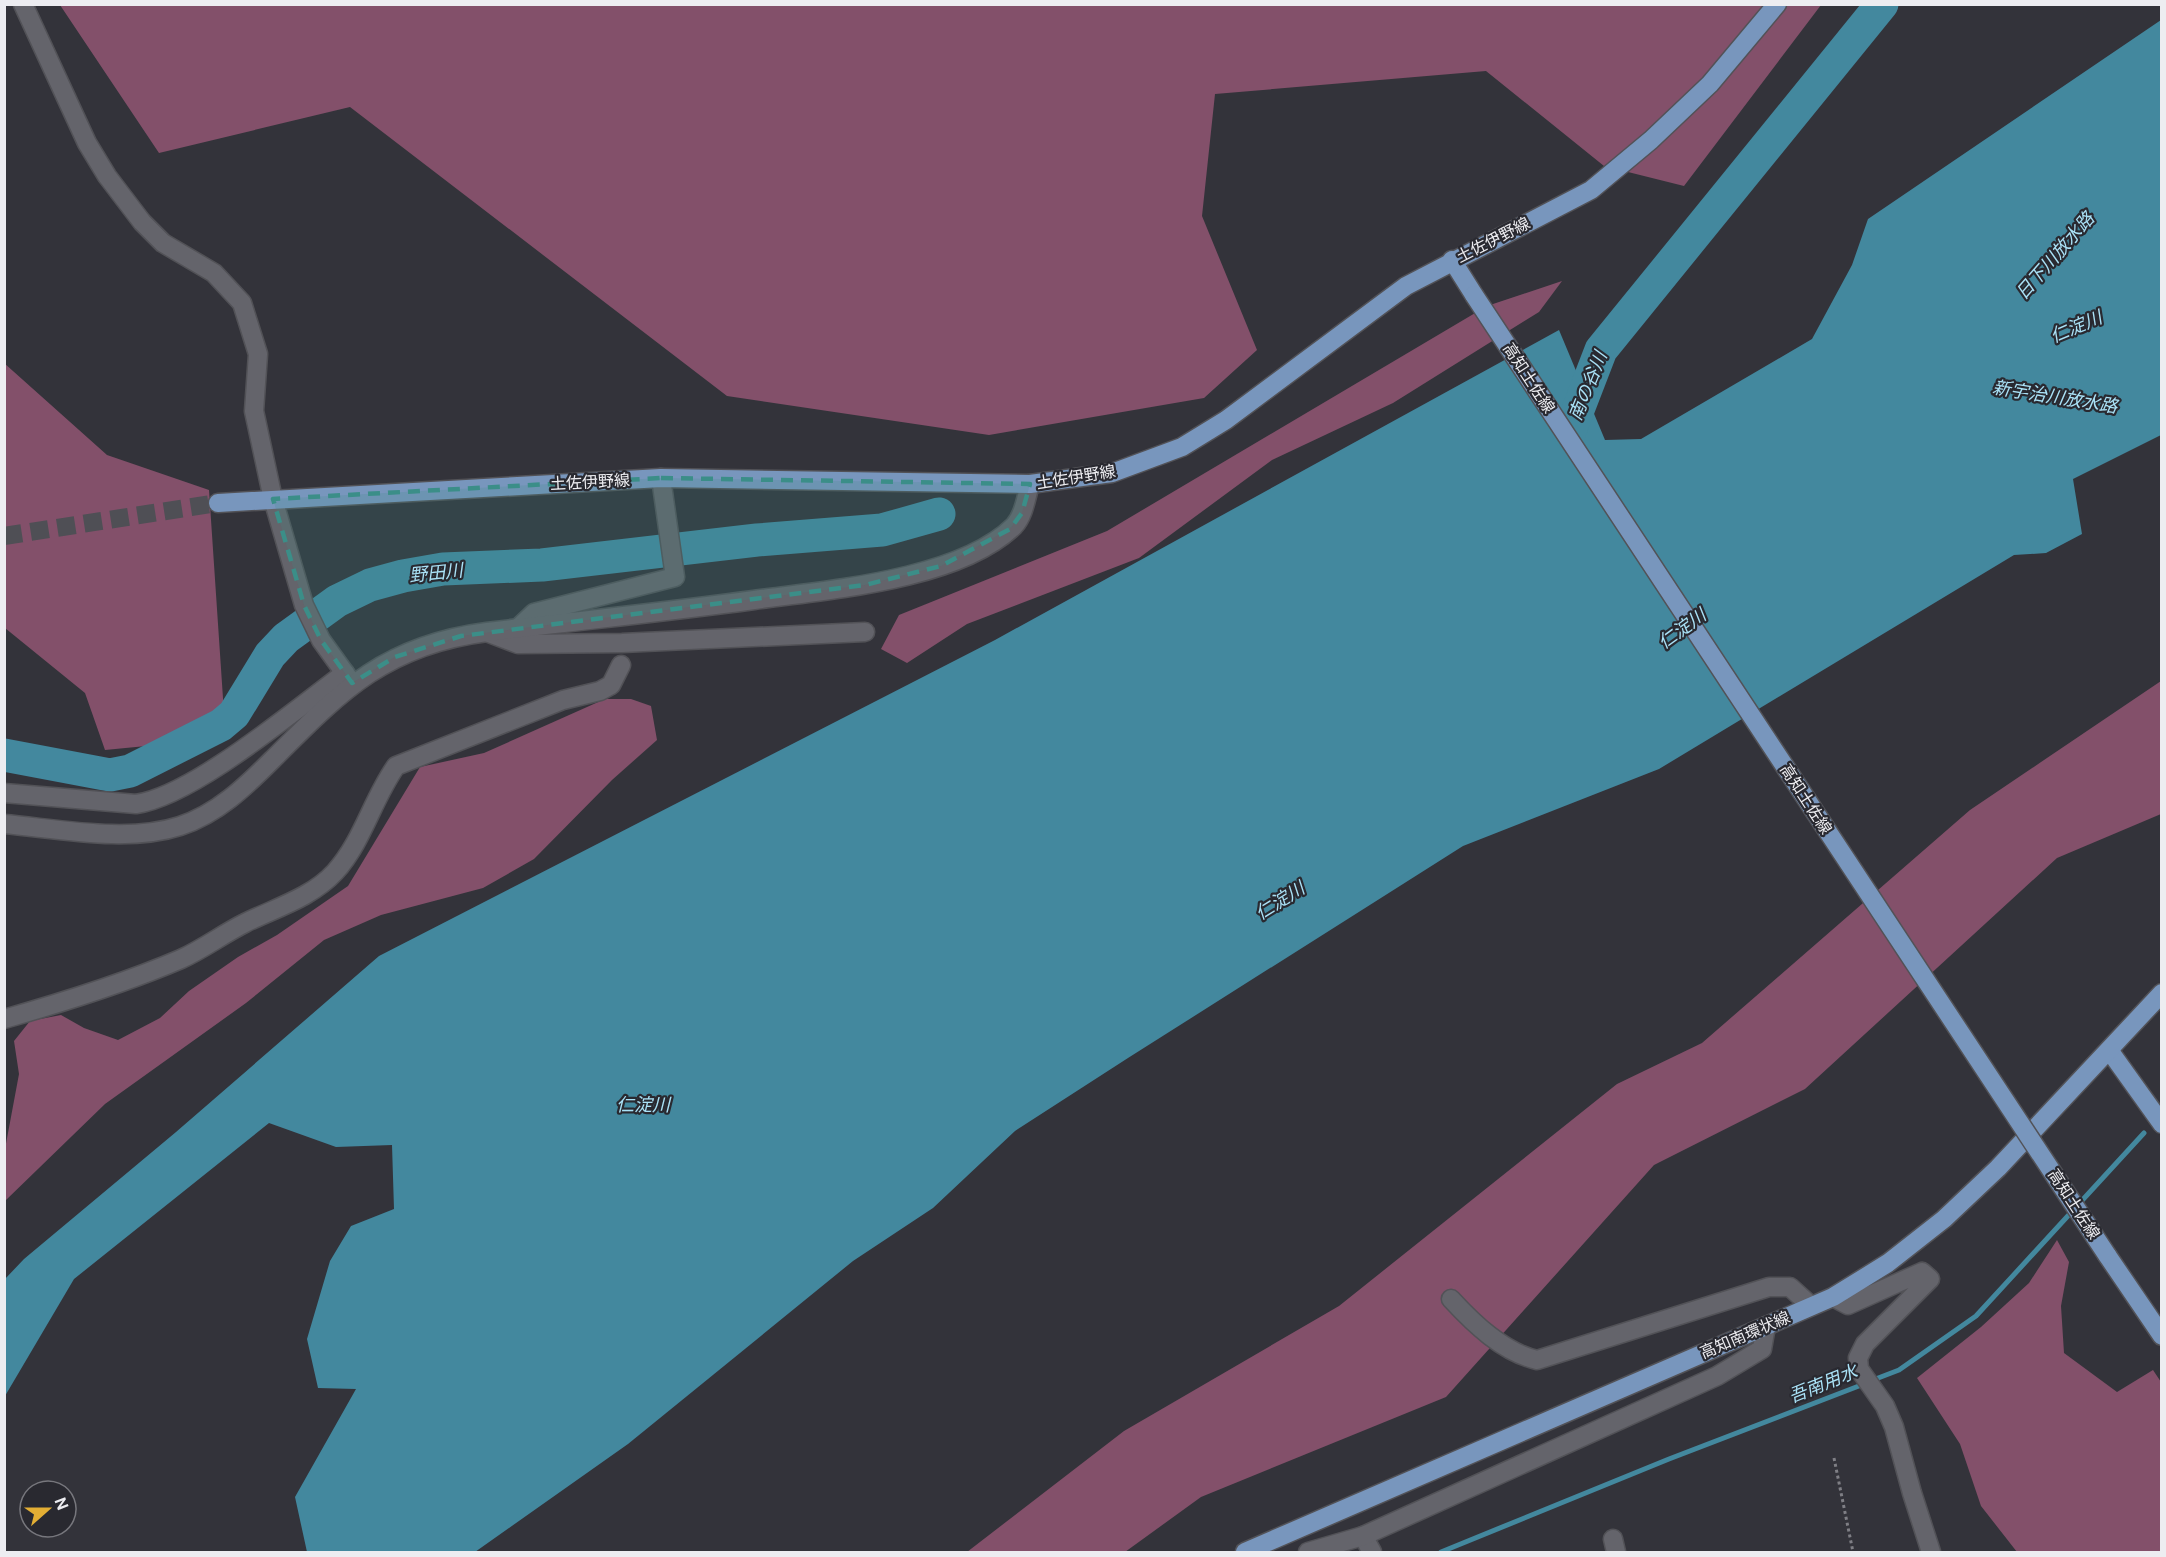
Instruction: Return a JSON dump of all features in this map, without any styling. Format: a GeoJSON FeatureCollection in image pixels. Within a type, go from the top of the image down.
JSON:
{"type":"FeatureCollection","features":[{"type":"Feature","properties":{"kind":"main road","name":"土佐伊野線"},"geometry":{"type":"LineString","coordinates":[[218,503],[661,478],[1030,484],[1112,473],[1182,447],[1226,420],[1389,298],[1452,260],[1591,190],[1651,140],[1710,84],[1777,4]]}},
{"type":"Feature","properties":{"kind":"main road","name":"高知土佐線"},"geometry":{"type":"LineString","coordinates":[[1452,260],[2162,1336]]}},
{"type":"Feature","properties":{"kind":"main road","name":"高知南環状線"},"geometry":{"type":"LineString","coordinates":[[1245,1552],[1833,1297],[1888,1263],[1944,1219],[1998,1167],[2162,993]]}},
{"type":"Feature","properties":{"kind":"main road"},"geometry":{"type":"LineString","coordinates":[[2109,1050],[2162,1124]]}},
{"type":"Feature","properties":{"kind":"street"},"geometry":{"type":"LineString","coordinates":[[23,4],[87,143],[107,176],[142,222],[163,243],[214,273],[242,303],[258,354],[254,411],[273,499],[304,605],[321,640],[349,678]]}},
{"type":"Feature","properties":{"kind":"street"},"geometry":{"type":"LineString","coordinates":[[517,629],[534,613],[671,580],[676,573],[661,478]]}},
{"type":"Feature","properties":{"kind":"street"},"geometry":{"type":"LineString","coordinates":[[4,793],[135,804],[150,802],[167,795],[219,764],[349,678],[419,648],[461,636],[865,585],[942,566],[970,555],[1010,529],[1022,513],[1030,484]]}},
{"type":"Feature","properties":{"kind":"street"},"geometry":{"type":"LineString","coordinates":[[488,632],[518,645],[622,643],[865,632]]}},
{"type":"Feature","properties":{"kind":"street"},"geometry":{"type":"LineString","coordinates":[[4,1018],[123,981],[183,958],[244,924],[297,900],[325,881],[353,850],[383,784],[396,766],[563,700],[600,691],[611,684],[621,665]]}},
{"type":"Feature","properties":{"kind":"street"},"geometry":{"type":"LineString","coordinates":[[4,824],[115,833],[151,833],[179,827],[206,817],[242,789],[349,678]]}},
{"type":"Feature","properties":{"kind":"street"},"geometry":{"type":"LineString","coordinates":[[1833,1297],[1848,1305],[1922,1272],[1930,1279],[1865,1344],[1858,1358],[1859,1369],[1886,1406],[1894,1426],[1931,1552]]}},
{"type":"Feature","properties":{"kind":"street"},"geometry":{"type":"LineString","coordinates":[[1451,1299],[1473,1323],[1522,1357],[1537,1360],[1769,1287],[1790,1287],[1811,1306]]}},
{"type":"Feature","properties":{"kind":"street"},"geometry":{"type":"LineString","coordinates":[[1316,1551],[1363,1536],[1717,1376],[1762,1349],[1766,1326]]}},
{"type":"Feature","properties":{"kind":"street"},"geometry":{"type":"LineString","coordinates":[[1363,1536],[1372,1552]]}},
{"type":"Feature","properties":{"kind":"path"},"geometry":{"type":"LineString","coordinates":[[1834,1458],[1853,1552]]}},
{"type":"Feature","properties":{"kind":"highlighted area"},"geometry":{"type":"Polygon","coordinates":[[[661,478],[1030,484],[1022,513],[1010,529],[941,566],[865,585],[461,636],[395,657],[352,683],[321,640],[304,605],[273,499],[661,478]]]}},
{"type":"Feature","properties":{"kind":"shaded area"},"geometry":{"type":"Polygon","coordinates":[[[60,5],[1821,5],[1684,186],[1604,166],[1486,71],[1215,94],[1202,216],[1257,350],[1204,398],[989,435],[727,396],[350,107],[159,153],[60,5]]]}},
{"type":"Feature","properties":{"kind":"shaded area"},"geometry":{"type":"Polygon","coordinates":[[[1562,281],[1539,312],[1393,403],[1272,460],[1139,558],[967,624],[907,663],[881,649],[899,615],[1107,531],[1487,306],[1562,281]]]}},
{"type":"Feature","properties":{"kind":"shaded area"},"geometry":{"type":"Polygon","coordinates":[[[4,363],[107,455],[209,490],[224,713],[177,743],[105,750],[85,693],[5,628],[4,363]]]}},
{"type":"Feature","properties":{"kind":"shaded area"},"geometry":{"type":"Polygon","coordinates":[[[2161,681],[2161,814],[2057,858],[1805,1089],[1654,1165],[1446,1397],[1201,1497],[1125,1552],[967,1552],[1124,1431],[1339,1306],[1617,1084],[1702,1043],[1970,810],[2161,681]]]}},
{"type":"Feature","properties":{"kind":"shaded area"},"geometry":{"type":"Polygon","coordinates":[[[605,699],[631,699],[651,706],[657,740],[612,780],[534,859],[483,888],[381,915],[324,940],[246,1003],[105,1104],[5,1201],[5,1149],[19,1074],[14,1041],[30,1021],[61,1015],[84,1028],[118,1040],[160,1018],[189,991],[348,886],[420,767],[484,753],[605,699]]]}},
{"type":"Feature","properties":{"kind":"shaded area"},"geometry":{"type":"Polygon","coordinates":[[[2057,1240],[2069,1262],[2061,1306],[2064,1353],[2117,1392],[2153,1370],[2161,1382],[2161,1552],[2017,1552],[1981,1506],[1960,1444],[1917,1378],[1981,1327],[2029,1283],[2057,1240]]]}},
{"type":"Feature","properties":{"kind":"water"},"geometry":{"type":"Polygon","coordinates":[[[2161,20],[2161,435],[2073,479],[2082,534],[2046,553],[2014,555],[1659,769],[1463,846],[1128,1058],[1015,1131],[933,1208],[853,1261],[628,1444],[475,1552],[307,1552],[295,1497],[356,1389],[318,1388],[307,1339],[330,1261],[351,1226],[394,1209],[392,1145],[336,1147],[269,1123],[74,1279],[5,1396],[5,1279],[24,1259],[176,1132],[379,956],[995,640],[1559,330],[1605,440],[1641,439],[1812,339],[1852,265],[1868,219],[2161,20]]]}},
{"type":"Feature","properties":{"kind":"waterway","name":"南の谷川"},"geometry":{"type":"LineString","coordinates":[[1569,433],[1601,350],[1882,4]]}},
{"type":"Feature","properties":{"kind":"waterway","name":"野田川"},"geometry":{"type":"LineString","coordinates":[[4,755],[110,775],[130,771],[221,725],[234,714],[270,655],[286,638],[337,601],[370,585],[403,576],[443,569],[542,565],[757,540],[882,530],[939,514]]}},
{"type":"Feature","properties":{"kind":"waterway","name":"吾南用水"},"geometry":{"type":"LineString","coordinates":[[1873,1380],[1899,1370],[1976,1316],[2144,1133]]}},
{"type":"Feature","properties":{"kind":"waterway","name":"吾南用水"},"geometry":{"type":"LineString","coordinates":[[1441,1552],[1669,1459],[1864,1384]]}},
{"type":"Feature","properties":{"kind":"tunnel"},"geometry":{"type":"LineString","coordinates":[[4,536],[218,503]]}},
{"type":"Feature","properties":{"kind":"water label","name":"日下川放水路"},"geometry":{"type":"Point","coordinates":[2055,256]}},
{"type":"Feature","properties":{"kind":"water label","name":"仁淀川"},"geometry":{"type":"Point","coordinates":[2076,327]}},
{"type":"Feature","properties":{"kind":"water label","name":"新宇治川放水路"},"geometry":{"type":"Point","coordinates":[2055,397]}},
{"type":"Feature","properties":{"kind":"water label","name":"仁淀川"},"geometry":{"type":"Point","coordinates":[1682,629]}},
{"type":"Feature","properties":{"kind":"water label","name":"仁淀川"},"geometry":{"type":"Point","coordinates":[1280,901]}},
{"type":"Feature","properties":{"kind":"water label","name":"仁淀川"},"geometry":{"type":"Point","coordinates":[643,1105]}}]}
